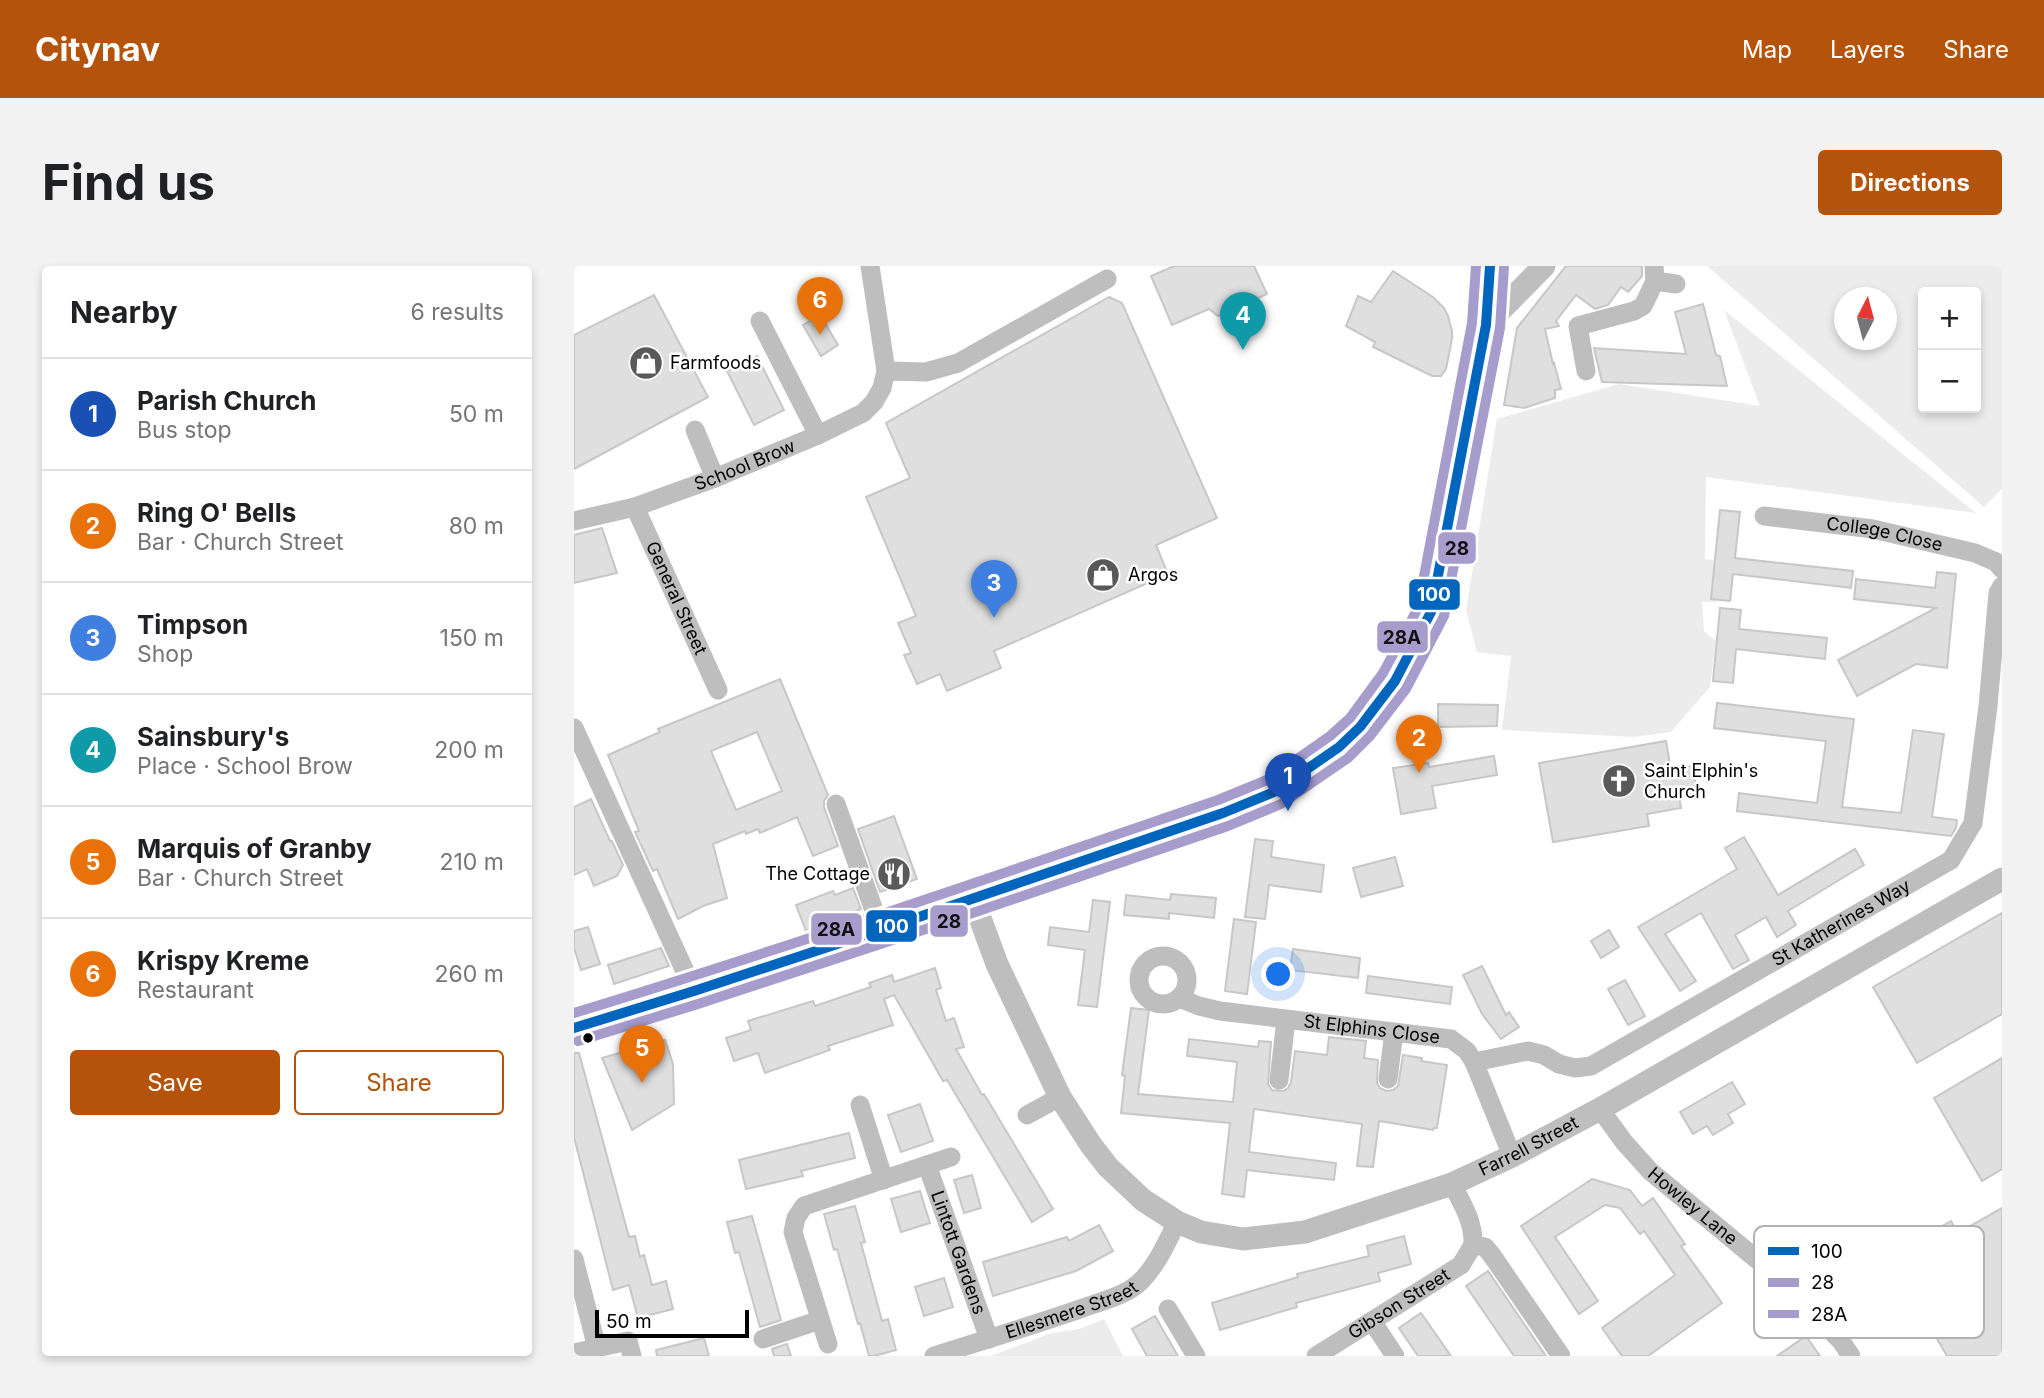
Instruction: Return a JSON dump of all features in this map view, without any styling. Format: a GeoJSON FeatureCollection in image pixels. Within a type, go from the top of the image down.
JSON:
{"type":"FeatureCollection","features":[{"type":"Feature","properties":{"kind":"street"},"geometry":{"type":"LineString","coordinates":[[870,266],[886,371],[926,372],[958,363],[1107,279]]}},
{"type":"Feature","properties":{"kind":"street"},"geometry":{"type":"LineString","coordinates":[[574,1028],[881,930],[1223,813],[1274,792],[1339,747],[1360,727],[1395,681],[1432,612],[1486,325],[1490,266]]}},
{"type":"Feature","properties":{"kind":"street"},"geometry":{"type":"LineString","coordinates":[[1486,325],[1544,266]]}},
{"type":"Feature","properties":{"kind":"street"},"geometry":{"type":"LineString","coordinates":[[1587,371],[1578,326],[1634,311],[1643,306],[1655,273],[1676,284]]}},
{"type":"Feature","properties":{"kind":"street"},"geometry":{"type":"LineString","coordinates":[[760,321],[818,435]]}},
{"type":"Feature","properties":{"kind":"street","name":"School Brow"},"geometry":{"type":"LineString","coordinates":[[574,521],[635,507],[715,478],[818,435],[863,413],[874,402],[882,388],[886,371]]}},
{"type":"Feature","properties":{"kind":"street"},"geometry":{"type":"LineString","coordinates":[[695,430],[715,478]]}},
{"type":"Feature","properties":{"kind":"street","name":"General Street"},"geometry":{"type":"LineString","coordinates":[[635,507],[718,690]]}},
{"type":"Feature","properties":{"kind":"street","name":"College Close"},"geometry":{"type":"LineString","coordinates":[[1763,516],[1873,529],[1975,553],[1996,562],[2002,569]]}},
{"type":"Feature","properties":{"kind":"street","name":"St Katherines Way"},"geometry":{"type":"LineString","coordinates":[[1474,1062],[1528,1051],[1575,1068],[1591,1066],[1951,860],[1973,823],[1988,706],[1998,593],[2002,586]]}},
{"type":"Feature","properties":{"kind":"street"},"geometry":{"type":"LineString","coordinates":[[574,728],[581,764],[694,991]]}},
{"type":"Feature","properties":{"kind":"street"},"geometry":{"type":"LineString","coordinates":[[836,804],[881,930]]}},
{"type":"Feature","properties":{"kind":"street","name":"Farrell Street"},"geometry":{"type":"LineString","coordinates":[[973,899],[1001,972],[1060,1097],[1108,1167],[1143,1200],[1177,1222],[1201,1232],[1243,1239],[1305,1232],[1452,1184],[1512,1156],[1600,1109],[2002,879]]}},
{"type":"Feature","properties":{"kind":"street","name":"St Elphins Close"},"geometry":{"type":"LineString","coordinates":[[1179,998],[1220,1011],[1451,1039],[1467,1051],[1474,1062],[1512,1156]]}},
{"type":"Feature","properties":{"kind":"street","name":"St Elphins Close"},"geometry":{"type":"LineString","coordinates":[[1279,1080],[1286,1020]]}},
{"type":"Feature","properties":{"kind":"street"},"geometry":{"type":"LineString","coordinates":[[1388,1079],[1394,1032]]}},
{"type":"Feature","properties":{"kind":"street"},"geometry":{"type":"LineString","coordinates":[[1027,1115],[1060,1097]]}},
{"type":"Feature","properties":{"kind":"street"},"geometry":{"type":"LineString","coordinates":[[860,1105],[884,1180]]}},
{"type":"Feature","properties":{"kind":"street","name":"Howley Lane"},"geometry":{"type":"LineString","coordinates":[[1600,1109],[1650,1171],[1754,1257]]}},
{"type":"Feature","properties":{"kind":"street"},"geometry":{"type":"LineString","coordinates":[[828,1344],[793,1232],[796,1217],[804,1206],[951,1157]]}},
{"type":"Feature","properties":{"kind":"street","name":"Lintott Gardens"},"geometry":{"type":"LineString","coordinates":[[927,1165],[989,1339]]}},
{"type":"Feature","properties":{"kind":"street"},"geometry":{"type":"LineString","coordinates":[[1452,1184],[1469,1219],[1473,1244],[1485,1247],[1491,1254],[1561,1356]]}},
{"type":"Feature","properties":{"kind":"street","name":"Ellesmere Street"},"geometry":{"type":"LineString","coordinates":[[934,1356],[1069,1313],[1131,1289],[1153,1265],[1177,1222]]}},
{"type":"Feature","properties":{"kind":"street","name":"Gibson Street"},"geometry":{"type":"LineString","coordinates":[[1316,1356],[1461,1265],[1473,1244]]}},
{"type":"Feature","properties":{"kind":"street"},"geometry":{"type":"LineString","coordinates":[[574,1259],[597,1348]]}},
{"type":"Feature","properties":{"kind":"street"},"geometry":{"type":"LineString","coordinates":[[1168,1308],[1196,1356]]}},
{"type":"Feature","properties":{"kind":"street"},"geometry":{"type":"LineString","coordinates":[[763,1339],[820,1320]]}},
{"type":"Feature","properties":{"kind":"street"},"geometry":{"type":"LineString","coordinates":[[1372,1321],[1395,1356]]}},
{"type":"Feature","properties":{"kind":"street","name":"Howley Lane"},"geometry":{"type":"LineString","coordinates":[[1838,1338],[1851,1356]]}},
{"type":"Feature","properties":{"kind":"street"},"geometry":{"type":"LineString","coordinates":[[574,1353],[628,1341],[632,1356]]}},
{"type":"Feature","properties":{"kind":"shaded area"},"geometry":{"type":"Polygon","coordinates":[[[1707,266],[2002,266],[2002,489],[1984,507],[1707,266]]]}},
{"type":"Feature","properties":{"kind":"shaded area"},"geometry":{"type":"Polygon","coordinates":[[[1724,310],[1976,513],[1706,477],[1705,559],[1721,561],[1716,602],[1702,602],[1704,631],[1716,641],[1710,687],[1671,732],[1634,737],[1502,730],[1511,656],[1477,652],[1466,610],[1497,419],[1619,384],[1760,406],[1724,310]]]}},
{"type":"Feature","properties":{"kind":"shaded area"},"geometry":{"type":"Polygon","coordinates":[[[1104,1319],[1123,1356],[991,1356],[1052,1333],[1079,1329],[1104,1319]]]}},
{"type":"Feature","properties":{"kind":"building"},"geometry":{"type":"Polygon","coordinates":[[[1174,266],[1254,266],[1267,294],[1218,316],[1209,309],[1172,325],[1151,276],[1174,266]]]}},
{"type":"Feature","properties":{"kind":"building"},"geometry":{"type":"Polygon","coordinates":[[[1566,266],[1642,266],[1642,276],[1628,292],[1621,287],[1608,305],[1595,309],[1576,295],[1556,321],[1559,326],[1545,329],[1561,389],[1555,390],[1555,398],[1524,408],[1504,405],[1517,328],[1566,266]]]}},
{"type":"Feature","properties":{"kind":"building"},"geometry":{"type":"Polygon","coordinates":[[[1393,271],[1433,297],[1448,316],[1452,339],[1446,369],[1441,376],[1432,376],[1373,347],[1375,342],[1346,326],[1358,296],[1371,302],[1393,271]]]}},
{"type":"Feature","properties":{"kind":"building","name":"Farmfoods"},"geometry":{"type":"Polygon","coordinates":[[[654,295],[708,397],[574,469],[574,335],[654,295]]]}},
{"type":"Feature","properties":{"kind":"building"},"geometry":{"type":"Polygon","coordinates":[[[1109,297],[1122,303],[1217,518],[1156,545],[1168,574],[994,651],[1001,668],[947,691],[940,674],[917,684],[904,655],[911,653],[898,623],[916,616],[866,497],[910,478],[886,423],[1109,297]]]}},
{"type":"Feature","properties":{"kind":"building"},"geometry":{"type":"Polygon","coordinates":[[[1703,304],[1727,386],[1602,382],[1594,348],[1686,354],[1675,312],[1703,304]]]}},
{"type":"Feature","properties":{"kind":"building"},"geometry":{"type":"Polygon","coordinates":[[[820,315],[838,345],[821,356],[803,325],[820,315]]]}},
{"type":"Feature","properties":{"kind":"building"},"geometry":{"type":"Polygon","coordinates":[[[757,356],[784,410],[754,425],[727,371],[757,356]]]}},
{"type":"Feature","properties":{"kind":"building"},"geometry":{"type":"Polygon","coordinates":[[[1720,510],[1740,512],[1735,558],[1853,571],[1851,588],[1733,574],[1730,601],[1711,599],[1720,510]]]}},
{"type":"Feature","properties":{"kind":"building"},"geometry":{"type":"Polygon","coordinates":[[[602,528],[617,573],[574,583],[574,535],[602,528]]]}},
{"type":"Feature","properties":{"kind":"building"},"geometry":{"type":"Polygon","coordinates":[[[1937,572],[1956,574],[1947,668],[1916,664],[1857,696],[1838,660],[1936,608],[1854,599],[1856,579],[1935,588],[1937,572]]]}},
{"type":"Feature","properties":{"kind":"building"},"geometry":{"type":"Polygon","coordinates":[[[1720,608],[1741,610],[1739,629],[1827,638],[1825,659],[1736,649],[1733,683],[1713,681],[1720,608]]]}},
{"type":"Feature","properties":{"kind":"building"},"geometry":{"type":"Polygon","coordinates":[[[780,679],[828,795],[824,807],[838,846],[813,856],[797,817],[760,833],[758,829],[746,834],[745,831],[713,844],[727,898],[703,906],[678,919],[657,869],[653,871],[635,832],[639,831],[608,755],[660,732],[658,729],[780,679]],[[757,732],[711,751],[736,810],[782,791],[757,732]]]}},
{"type":"Feature","properties":{"kind":"building"},"geometry":{"type":"Polygon","coordinates":[[[1717,703],[1854,719],[1842,807],[1901,813],[1913,730],[1944,734],[1932,817],[1957,820],[1956,828],[1951,836],[1737,811],[1739,793],[1817,803],[1826,741],[1714,728],[1717,703]]]}},
{"type":"Feature","properties":{"kind":"building"},"geometry":{"type":"Polygon","coordinates":[[[1438,704],[1498,705],[1497,726],[1438,727],[1438,704]]]}},
{"type":"Feature","properties":{"kind":"building","name":"Saint Elphin's Church"},"geometry":{"type":"Polygon","coordinates":[[[1666,741],[1671,770],[1693,766],[1697,793],[1679,796],[1681,808],[1647,814],[1649,826],[1553,842],[1539,763],[1666,741]]]}},
{"type":"Feature","properties":{"kind":"building"},"geometry":{"type":"Polygon","coordinates":[[[1494,756],[1497,775],[1432,786],[1436,808],[1401,814],[1393,768],[1428,763],[1429,767],[1494,756]]]}},
{"type":"Feature","properties":{"kind":"building"},"geometry":{"type":"Polygon","coordinates":[[[591,799],[623,865],[617,876],[594,886],[587,869],[574,875],[574,807],[591,799]]]}},
{"type":"Feature","properties":{"kind":"building"},"geometry":{"type":"Polygon","coordinates":[[[894,816],[917,879],[880,892],[858,829],[894,816]]]}},
{"type":"Feature","properties":{"kind":"building"},"geometry":{"type":"Polygon","coordinates":[[[1744,837],[1778,895],[1855,849],[1864,865],[1788,911],[1796,925],[1777,937],[1766,917],[1735,935],[1749,960],[1733,969],[1701,913],[1665,934],[1696,981],[1680,991],[1638,927],[1737,869],[1725,848],[1744,837]]]}},
{"type":"Feature","properties":{"kind":"building"},"geometry":{"type":"Polygon","coordinates":[[[1255,839],[1273,841],[1271,857],[1324,865],[1321,892],[1269,885],[1265,919],[1245,917],[1255,839]]]}},
{"type":"Feature","properties":{"kind":"building"},"geometry":{"type":"Polygon","coordinates":[[[1395,857],[1403,886],[1361,897],[1353,868],[1395,857]]]}},
{"type":"Feature","properties":{"kind":"building"},"geometry":{"type":"Polygon","coordinates":[[[853,888],[861,909],[806,931],[796,905],[833,891],[835,895],[853,888]]]}},
{"type":"Feature","properties":{"kind":"building"},"geometry":{"type":"Polygon","coordinates":[[[1171,894],[1216,898],[1214,918],[1169,913],[1169,919],[1124,915],[1126,895],[1170,900],[1171,894]]]}},
{"type":"Feature","properties":{"kind":"building"},"geometry":{"type":"Polygon","coordinates":[[[1093,900],[1110,902],[1097,1007],[1078,1005],[1085,950],[1048,945],[1050,927],[1089,932],[1093,900]]]}},
{"type":"Feature","properties":{"kind":"building"},"geometry":{"type":"Polygon","coordinates":[[[2002,913],[2002,1014],[1917,1063],[1873,987],[2002,913]]]}},
{"type":"Feature","properties":{"kind":"building"},"geometry":{"type":"Polygon","coordinates":[[[1234,919],[1256,922],[1247,994],[1225,991],[1234,919]]]}},
{"type":"Feature","properties":{"kind":"building"},"geometry":{"type":"Polygon","coordinates":[[[588,927],[600,964],[581,970],[574,948],[574,931],[588,927]]]}},
{"type":"Feature","properties":{"kind":"building"},"geometry":{"type":"Polygon","coordinates":[[[1609,930],[1619,947],[1601,958],[1591,941],[1609,930]]]}},
{"type":"Feature","properties":{"kind":"building"},"geometry":{"type":"Polygon","coordinates":[[[661,948],[669,966],[614,984],[608,965],[661,948]]]}},
{"type":"Feature","properties":{"kind":"building"},"geometry":{"type":"Polygon","coordinates":[[[1293,949],[1360,958],[1358,978],[1290,970],[1293,949]]]}},
{"type":"Feature","properties":{"kind":"building"},"geometry":{"type":"Polygon","coordinates":[[[1482,966],[1506,1015],[1509,1012],[1519,1027],[1501,1039],[1482,1014],[1463,975],[1482,966]]]}},
{"type":"Feature","properties":{"kind":"building"},"geometry":{"type":"Polygon","coordinates":[[[935,968],[941,988],[936,990],[946,1021],[954,1018],[964,1047],[956,1049],[1053,1209],[1032,1222],[947,1080],[943,1081],[894,995],[884,999],[893,1025],[828,1046],[830,1050],[765,1073],[758,1053],[734,1061],[726,1038],[751,1030],[748,1021],[813,1001],[815,1006],[871,987],[869,983],[892,975],[894,982],[935,968]]]}},
{"type":"Feature","properties":{"kind":"building"},"geometry":{"type":"Polygon","coordinates":[[[1368,976],[1452,987],[1450,1004],[1366,993],[1368,976]]]}},
{"type":"Feature","properties":{"kind":"building"},"geometry":{"type":"Polygon","coordinates":[[[1625,980],[1645,1016],[1628,1025],[1608,989],[1625,980]]]}},
{"type":"Feature","properties":{"kind":"building"},"geometry":{"type":"Polygon","coordinates":[[[1131,1008],[1149,1010],[1138,1094],[1233,1102],[1237,1062],[1187,1056],[1189,1039],[1258,1047],[1259,1041],[1271,1042],[1268,1084],[1272,1090],[1283,1091],[1291,1082],[1295,1051],[1327,1055],[1329,1037],[1366,1041],[1364,1058],[1378,1060],[1377,1083],[1386,1091],[1398,1086],[1403,1055],[1447,1065],[1437,1128],[1433,1130],[1379,1121],[1373,1167],[1357,1166],[1362,1124],[1254,1109],[1249,1152],[1336,1163],[1334,1180],[1247,1170],[1244,1197],[1222,1194],[1230,1123],[1121,1113],[1125,1076],[1122,1075],[1131,1008]]]}},
{"type":"Feature","properties":{"kind":"building"},"geometry":{"type":"Polygon","coordinates":[[[665,1040],[673,1064],[674,1104],[632,1130],[602,1058],[665,1040]]]}},
{"type":"Feature","properties":{"kind":"building"},"geometry":{"type":"Polygon","coordinates":[[[574,1053],[579,1053],[629,1237],[635,1236],[640,1257],[644,1255],[652,1285],[666,1281],[673,1309],[638,1318],[629,1285],[613,1290],[574,1137],[574,1053]]]}},
{"type":"Feature","properties":{"kind":"building"},"geometry":{"type":"Polygon","coordinates":[[[2002,1058],[2002,1169],[1982,1181],[1934,1098],[2002,1058]]]}},
{"type":"Feature","properties":{"kind":"building"},"geometry":{"type":"Polygon","coordinates":[[[1732,1082],[1745,1104],[1728,1114],[1733,1123],[1713,1135],[1707,1126],[1693,1134],[1680,1112],[1732,1082]]]}},
{"type":"Feature","properties":{"kind":"building"},"geometry":{"type":"Polygon","coordinates":[[[920,1104],[933,1141],[901,1152],[888,1115],[920,1104]]]}},
{"type":"Feature","properties":{"kind":"building"},"geometry":{"type":"Polygon","coordinates":[[[849,1133],[855,1158],[801,1171],[803,1176],[746,1189],[739,1160],[849,1133]]]}},
{"type":"Feature","properties":{"kind":"building"},"geometry":{"type":"Polygon","coordinates":[[[972,1175],[981,1208],[964,1213],[954,1180],[972,1175]]]}},
{"type":"Feature","properties":{"kind":"building"},"geometry":{"type":"Polygon","coordinates":[[[1592,1179],[1630,1190],[1642,1206],[1653,1198],[1685,1244],[1681,1246],[1722,1303],[1648,1356],[1622,1356],[1602,1328],[1675,1275],[1644,1231],[1640,1234],[1620,1208],[1605,1205],[1555,1237],[1598,1301],[1579,1314],[1521,1226],[1592,1179]]]}},
{"type":"Feature","properties":{"kind":"building"},"geometry":{"type":"Polygon","coordinates":[[[920,1191],[930,1223],[901,1232],[891,1199],[920,1191]]]}},
{"type":"Feature","properties":{"kind":"building"},"geometry":{"type":"Polygon","coordinates":[[[855,1206],[865,1242],[861,1243],[882,1321],[888,1319],[896,1350],[874,1356],[869,1356],[824,1214],[855,1206]]]}},
{"type":"Feature","properties":{"kind":"building"},"geometry":{"type":"Polygon","coordinates":[[[2002,1208],[2002,1356],[1947,1356],[1937,1338],[1984,1338],[1984,1226],[1970,1226],[2002,1208]]]}},
{"type":"Feature","properties":{"kind":"building"},"geometry":{"type":"Polygon","coordinates":[[[752,1216],[781,1320],[760,1327],[739,1252],[735,1253],[727,1222],[752,1216]]]}},
{"type":"Feature","properties":{"kind":"building"},"geometry":{"type":"Polygon","coordinates":[[[1099,1225],[1113,1251],[1076,1271],[993,1296],[983,1262],[1067,1237],[1069,1241],[1099,1225]]]}},
{"type":"Feature","properties":{"kind":"building"},"geometry":{"type":"Polygon","coordinates":[[[1404,1236],[1411,1264],[1378,1273],[1380,1281],[1296,1303],[1297,1307],[1220,1330],[1212,1303],[1298,1277],[1297,1274],[1369,1256],[1367,1246],[1404,1236]]]}},
{"type":"Feature","properties":{"kind":"building"},"geometry":{"type":"Polygon","coordinates":[[[1488,1271],[1546,1356],[1514,1356],[1466,1286],[1488,1271]]]}},
{"type":"Feature","properties":{"kind":"building"},"geometry":{"type":"Polygon","coordinates":[[[944,1278],[953,1307],[924,1316],[915,1287],[944,1278]]]}},
{"type":"Feature","properties":{"kind":"building"},"geometry":{"type":"Polygon","coordinates":[[[1421,1313],[1451,1356],[1418,1356],[1399,1328],[1421,1313]]]}},
{"type":"Feature","properties":{"kind":"building"},"geometry":{"type":"Polygon","coordinates":[[[1155,1316],[1178,1356],[1147,1356],[1132,1329],[1155,1316]]]}},
{"type":"Feature","properties":{"kind":"building"},"geometry":{"type":"Polygon","coordinates":[[[704,1338],[709,1356],[657,1356],[656,1350],[704,1338]]]}},
{"type":"Feature","properties":{"kind":"building"},"geometry":{"type":"Polygon","coordinates":[[[1803,1338],[1807,1338],[1820,1356],[1777,1356],[1803,1338]]]}},
{"type":"Feature","properties":{"kind":"building"},"geometry":{"type":"Polygon","coordinates":[[[787,1344],[791,1356],[774,1356],[772,1349],[787,1344]]]}},
{"type":"Feature","properties":{"kind":"transit line","name":"28A"},"geometry":{"type":"LineString","coordinates":[[574,1013],[816,936],[1218,800],[1267,780],[1330,736],[1350,718],[1383,673],[1418,608],[1472,323],[1476,266]]}},
{"type":"Feature","properties":{"kind":"transit line","name":"100"},"geometry":{"type":"LineString","coordinates":[[574,1028],[913,919],[1223,813],[1274,792],[1339,747],[1360,727],[1395,681],[1431,612],[1486,325],[1490,266]]}},
{"type":"Feature","properties":{"kind":"transit line","name":"28"},"geometry":{"type":"LineString","coordinates":[[578,1041],[917,932],[1228,826],[1281,804],[1348,758],[1370,736],[1406,689],[1444,616],[1500,328],[1504,267]]}},
{"type":"Feature","properties":{"kind":"place","name":"Krispy Kreme"},"geometry":{"type":"Point","coordinates":[820,335]}},
{"type":"Feature","properties":{"kind":"place","name":"Sainsbury's"},"geometry":{"type":"Point","coordinates":[1243,350]}},
{"type":"Feature","properties":{"kind":"place","name":"Farmfoods"},"geometry":{"type":"Point","coordinates":[646,363]}},
{"type":"Feature","properties":{"kind":"place","name":"Argos"},"geometry":{"type":"Point","coordinates":[1103,575]}},
{"type":"Feature","properties":{"kind":"place","name":"Timpson"},"geometry":{"type":"Point","coordinates":[994,618]}},
{"type":"Feature","properties":{"kind":"place","name":"Ring O' Bells"},"geometry":{"type":"Point","coordinates":[1419,773]}},
{"type":"Feature","properties":{"kind":"place","name":"Saint Elphin's Church"},"geometry":{"type":"Point","coordinates":[1619,781]}},
{"type":"Feature","properties":{"kind":"place","name":"Parish Church"},"geometry":{"type":"Point","coordinates":[1288,811]}},
{"type":"Feature","properties":{"kind":"place","name":"The Cottage"},"geometry":{"type":"Point","coordinates":[894,874]}},
{"type":"Feature","properties":{"kind":"place","name":"Marquis of Granby"},"geometry":{"type":"Point","coordinates":[642,1083]}}]}
